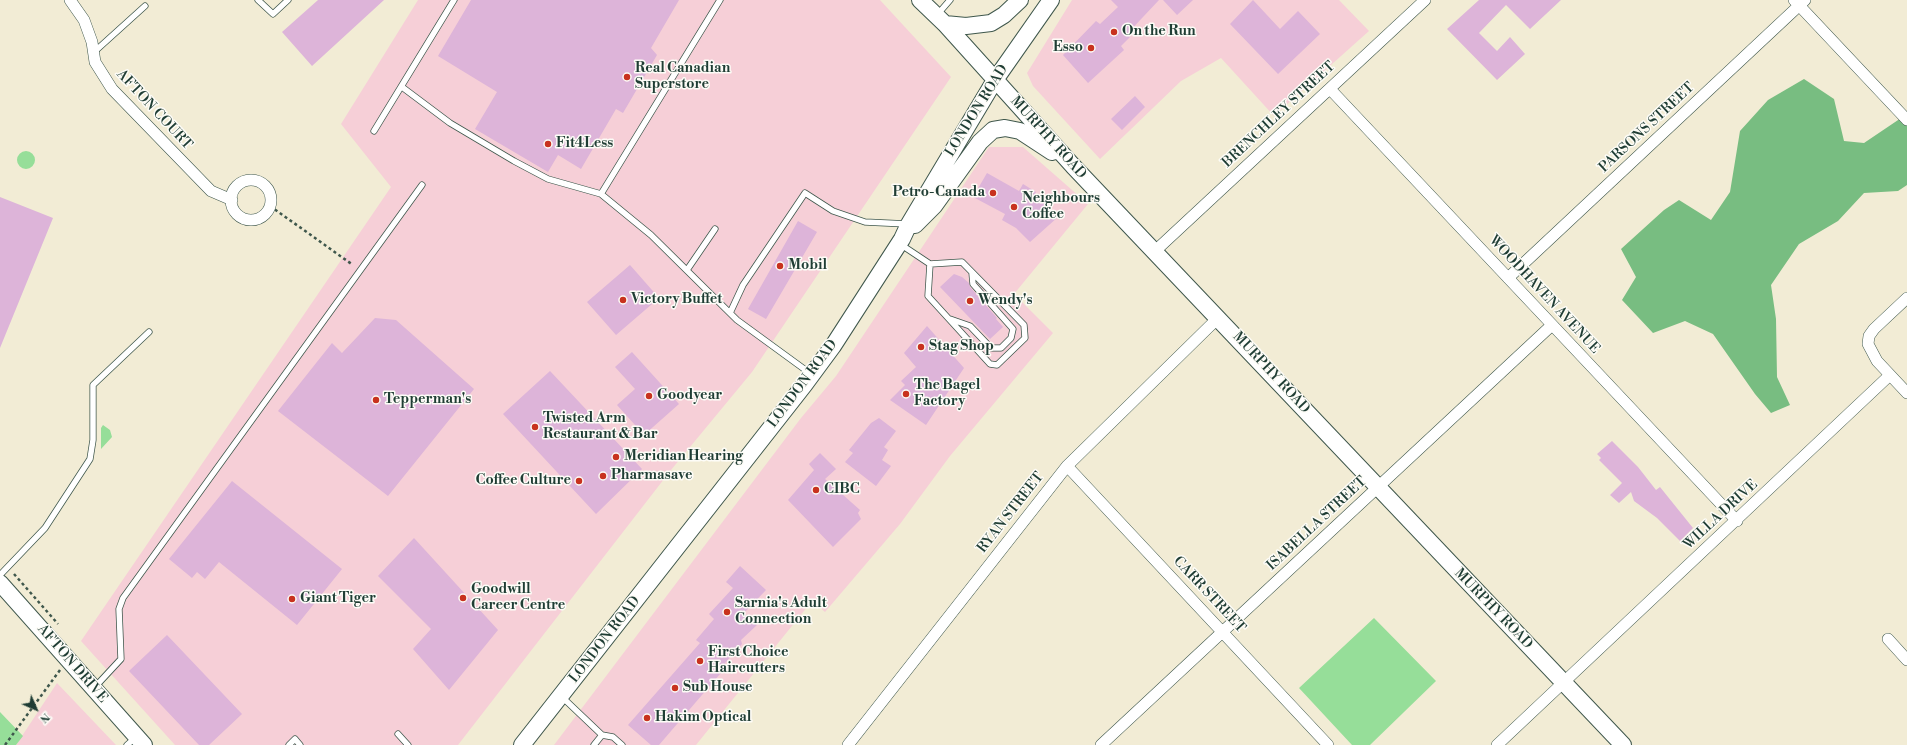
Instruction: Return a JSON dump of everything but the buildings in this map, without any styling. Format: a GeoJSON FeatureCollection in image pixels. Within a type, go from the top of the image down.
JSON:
{"type":"FeatureCollection","features":[{"type":"Feature","properties":{"kind":"main road","name":"MURPHY ROAD"},"geometry":{"type":"LineString","coordinates":[[920,0],[996,80],[1073,166],[1154,252],[1623,745]]}},
{"type":"Feature","properties":{"kind":"main road"},"geometry":{"type":"LineString","coordinates":[[940,20],[966,26],[991,23],[1004,15],[1020,0]]}},
{"type":"Feature","properties":{"kind":"main road","name":"LONDON ROAD"},"geometry":{"type":"LineString","coordinates":[[522,745],[833,346],[900,241],[996,80],[1051,0]]}},
{"type":"Feature","properties":{"kind":"main road"},"geometry":{"type":"LineString","coordinates":[[900,241],[934,206],[980,142],[994,130],[1005,128],[1020,131],[1073,166]]}},
{"type":"Feature","properties":{"kind":"main road","name":"AFTON DRIVE"},"geometry":{"type":"LineString","coordinates":[[0,583],[93,689],[136,742]]}},
{"type":"Feature","properties":{"kind":"street","name":"AFTON COURT"},"geometry":{"type":"LineString","coordinates":[[70,0],[84,20],[92,42],[95,62],[102,75],[117,94],[211,191],[232,200]]}},
{"type":"Feature","properties":{"kind":"street","name":"BRENCHLEY STREET"},"geometry":{"type":"LineString","coordinates":[[1154,252],[1425,0]]}},
{"type":"Feature","properties":{"kind":"street"},"geometry":{"type":"LineString","coordinates":[[1800,2],[1907,120]]}},
{"type":"Feature","properties":{"kind":"street","name":"PARSONS STREET"},"geometry":{"type":"LineString","coordinates":[[1508,278],[1800,2]]}},
{"type":"Feature","properties":{"kind":"street","name":"WOODHAVEN AVENUE"},"geometry":{"type":"LineString","coordinates":[[1330,88],[1737,521]]}},
{"type":"Feature","properties":{"kind":"street"},"geometry":{"type":"LineString","coordinates":[[254,181],[266,187],[270,192],[270,206],[263,216],[251,220],[240,216],[235,212],[232,200],[236,187],[241,183],[254,181]]}},
{"type":"Feature","properties":{"kind":"street"},"geometry":{"type":"LineString","coordinates":[[1907,298],[1874,329],[1869,336],[1868,344],[1877,361],[1907,393]]}},
{"type":"Feature","properties":{"kind":"street","name":"RYAN STREET"},"geometry":{"type":"LineString","coordinates":[[848,745],[1067,466],[1218,318]]}},
{"type":"Feature","properties":{"kind":"street","name":"ISABELLA STREET"},"geometry":{"type":"LineString","coordinates":[[1101,745],[1552,325]]}},
{"type":"Feature","properties":{"kind":"street","name":"WILLA DRIVE"},"geometry":{"type":"LineString","coordinates":[[1497,745],[1737,521],[1890,375]]}},
{"type":"Feature","properties":{"kind":"street","name":"CARR STREET"},"geometry":{"type":"LineString","coordinates":[[1067,466],[1328,745]]}},
{"type":"Feature","properties":{"kind":"street"},"geometry":{"type":"LineString","coordinates":[[1888,639],[1907,660]]}},
{"type":"Feature","properties":{"kind":"lane"},"geometry":{"type":"LineString","coordinates":[[258,0],[273,14],[288,0]]}},
{"type":"Feature","properties":{"kind":"lane"},"geometry":{"type":"LineString","coordinates":[[374,131],[402,88],[454,0]]}},
{"type":"Feature","properties":{"kind":"lane"},"geometry":{"type":"LineString","coordinates":[[602,194],[720,0]]}},
{"type":"Feature","properties":{"kind":"lane"},"geometry":{"type":"LineString","coordinates":[[940,20],[950,0]]}},
{"type":"Feature","properties":{"kind":"lane"},"geometry":{"type":"LineString","coordinates":[[93,53],[144,6]]}},
{"type":"Feature","properties":{"kind":"lane"},"geometry":{"type":"LineString","coordinates":[[402,88],[450,123],[514,161],[548,179],[602,194],[651,235],[730,313],[812,374]]}},
{"type":"Feature","properties":{"kind":"lane"},"geometry":{"type":"LineString","coordinates":[[93,689],[121,659],[119,609],[123,598],[422,185]]}},
{"type":"Feature","properties":{"kind":"lane"},"geometry":{"type":"LineString","coordinates":[[730,313],[743,285],[805,193],[833,211],[865,222],[909,224]]}},
{"type":"Feature","properties":{"kind":"lane"},"geometry":{"type":"LineString","coordinates":[[686,270],[715,229]]}},
{"type":"Feature","properties":{"kind":"lane"},"geometry":{"type":"LineString","coordinates":[[900,241],[930,264],[962,262],[1024,325],[1025,338],[997,365],[990,364],[928,296],[930,264]]}},
{"type":"Feature","properties":{"kind":"lane"},"geometry":{"type":"LineString","coordinates":[[948,318],[970,326],[991,348],[1001,348],[1011,338],[1013,329],[973,284],[972,273]]}},
{"type":"Feature","properties":{"kind":"lane"},"geometry":{"type":"LineString","coordinates":[[0,575],[45,528],[90,459],[93,440],[93,385],[149,332]]}},
{"type":"Feature","properties":{"kind":"lane"},"geometry":{"type":"LineString","coordinates":[[561,696],[602,735],[613,737],[622,745]]}},
{"type":"Feature","properties":{"kind":"lane"},"geometry":{"type":"LineString","coordinates":[[398,734],[408,745]]}},
{"type":"Feature","properties":{"kind":"lane"},"geometry":{"type":"LineString","coordinates":[[594,745],[602,735]]}},
{"type":"Feature","properties":{"kind":"lane"},"geometry":{"type":"LineString","coordinates":[[289,745],[295,739],[300,745]]}},
{"type":"Feature","properties":{"kind":"path"},"geometry":{"type":"LineString","coordinates":[[270,206],[360,270]]}},
{"type":"Feature","properties":{"kind":"shaded area"},"geometry":{"type":"Polygon","coordinates":[[[418,0],[880,0],[951,77],[752,372],[671,470],[458,745],[175,745],[81,641],[391,187],[341,124],[418,0]]]}},
{"type":"Feature","properties":{"kind":"shaded area"},"geometry":{"type":"Polygon","coordinates":[[[1072,0],[1339,0],[1369,31],[1274,116],[1221,58],[1181,81],[1100,159],[1033,86],[1027,73],[1072,0]]]}},
{"type":"Feature","properties":{"kind":"shaded area"},"geometry":{"type":"Polygon","coordinates":[[[989,147],[1023,147],[1088,204],[1014,294],[1053,333],[950,456],[900,524],[825,612],[812,601],[696,745],[554,745],[801,418],[836,376],[989,147]]]}},
{"type":"Feature","properties":{"kind":"shaded area"},"geometry":{"type":"Polygon","coordinates":[[[57,683],[116,745],[16,745],[57,683]]]}},
{"type":"Feature","properties":{"kind":"green space"},"geometry":{"type":"Polygon","coordinates":[[[1804,79],[1834,99],[1844,141],[1864,143],[1907,114],[1907,185],[1898,191],[1864,193],[1838,221],[1799,244],[1771,285],[1776,319],[1777,377],[1790,405],[1771,413],[1755,394],[1713,334],[1685,321],[1653,333],[1622,300],[1636,277],[1621,249],[1664,210],[1679,200],[1711,220],[1730,192],[1740,131],[1768,100],[1804,79]]]}},
{"type":"Feature","properties":{"kind":"green space"},"geometry":{"type":"Polygon","coordinates":[[[22,151],[30,151],[35,156],[33,167],[30,169],[22,169],[17,164],[17,156],[22,151]]]}},
{"type":"Feature","properties":{"kind":"green space"},"geometry":{"type":"Polygon","coordinates":[[[103,425],[110,430],[112,437],[101,449],[101,428],[103,425]]]}},
{"type":"Feature","properties":{"kind":"green space"},"geometry":{"type":"Polygon","coordinates":[[[1374,618],[1436,681],[1370,745],[1352,745],[1299,688],[1374,618]]]}},
{"type":"Feature","properties":{"kind":"green space"},"geometry":{"type":"Polygon","coordinates":[[[0,712],[23,736],[16,745],[0,745],[0,712]]]}},
{"type":"Feature","properties":{"kind":"place","name":"On the Run"},"geometry":{"type":"Point","coordinates":[1114,32]}},
{"type":"Feature","properties":{"kind":"place","name":"Esso"},"geometry":{"type":"Point","coordinates":[1091,48]}},
{"type":"Feature","properties":{"kind":"place","name":"Real Canadian Superstore"},"geometry":{"type":"Point","coordinates":[627,77]}},
{"type":"Feature","properties":{"kind":"place","name":"Fit4Less"},"geometry":{"type":"Point","coordinates":[548,144]}},
{"type":"Feature","properties":{"kind":"place","name":"Petro-Canada"},"geometry":{"type":"Point","coordinates":[993,193]}},
{"type":"Feature","properties":{"kind":"place","name":"Neighbours Coffee"},"geometry":{"type":"Point","coordinates":[1014,207]}},
{"type":"Feature","properties":{"kind":"place","name":"Mobil"},"geometry":{"type":"Point","coordinates":[780,266]}},
{"type":"Feature","properties":{"kind":"place","name":"Victory Buffet"},"geometry":{"type":"Point","coordinates":[623,300]}},
{"type":"Feature","properties":{"kind":"place","name":"Wendy's"},"geometry":{"type":"Point","coordinates":[970,301]}},
{"type":"Feature","properties":{"kind":"place","name":"Stag Shop"},"geometry":{"type":"Point","coordinates":[921,347]}},
{"type":"Feature","properties":{"kind":"place","name":"The Bagel Factory"},"geometry":{"type":"Point","coordinates":[906,394]}},
{"type":"Feature","properties":{"kind":"place","name":"Goodyear"},"geometry":{"type":"Point","coordinates":[649,396]}},
{"type":"Feature","properties":{"kind":"place","name":"Tepperman's"},"geometry":{"type":"Point","coordinates":[376,400]}},
{"type":"Feature","properties":{"kind":"place","name":"Twisted Arm Restaurant & Bar"},"geometry":{"type":"Point","coordinates":[535,427]}},
{"type":"Feature","properties":{"kind":"place","name":"Meridian Hearing"},"geometry":{"type":"Point","coordinates":[616,457]}},
{"type":"Feature","properties":{"kind":"place","name":"Pharmasave"},"geometry":{"type":"Point","coordinates":[603,476]}},
{"type":"Feature","properties":{"kind":"place","name":"Coffee Culture"},"geometry":{"type":"Point","coordinates":[579,481]}},
{"type":"Feature","properties":{"kind":"place","name":"CIBC"},"geometry":{"type":"Point","coordinates":[816,490]}},
{"type":"Feature","properties":{"kind":"place","name":"Goodwill Career Centre"},"geometry":{"type":"Point","coordinates":[463,598]}},
{"type":"Feature","properties":{"kind":"place","name":"Giant Tiger"},"geometry":{"type":"Point","coordinates":[292,599]}},
{"type":"Feature","properties":{"kind":"place","name":"Sarnia's Adult Connection"},"geometry":{"type":"Point","coordinates":[727,612]}},
{"type":"Feature","properties":{"kind":"place","name":"First Choice Haircutters"},"geometry":{"type":"Point","coordinates":[700,661]}},
{"type":"Feature","properties":{"kind":"place","name":"Sub House"},"geometry":{"type":"Point","coordinates":[675,688]}},
{"type":"Feature","properties":{"kind":"place","name":"Hakim Optical"},"geometry":{"type":"Point","coordinates":[647,718]}}]}
